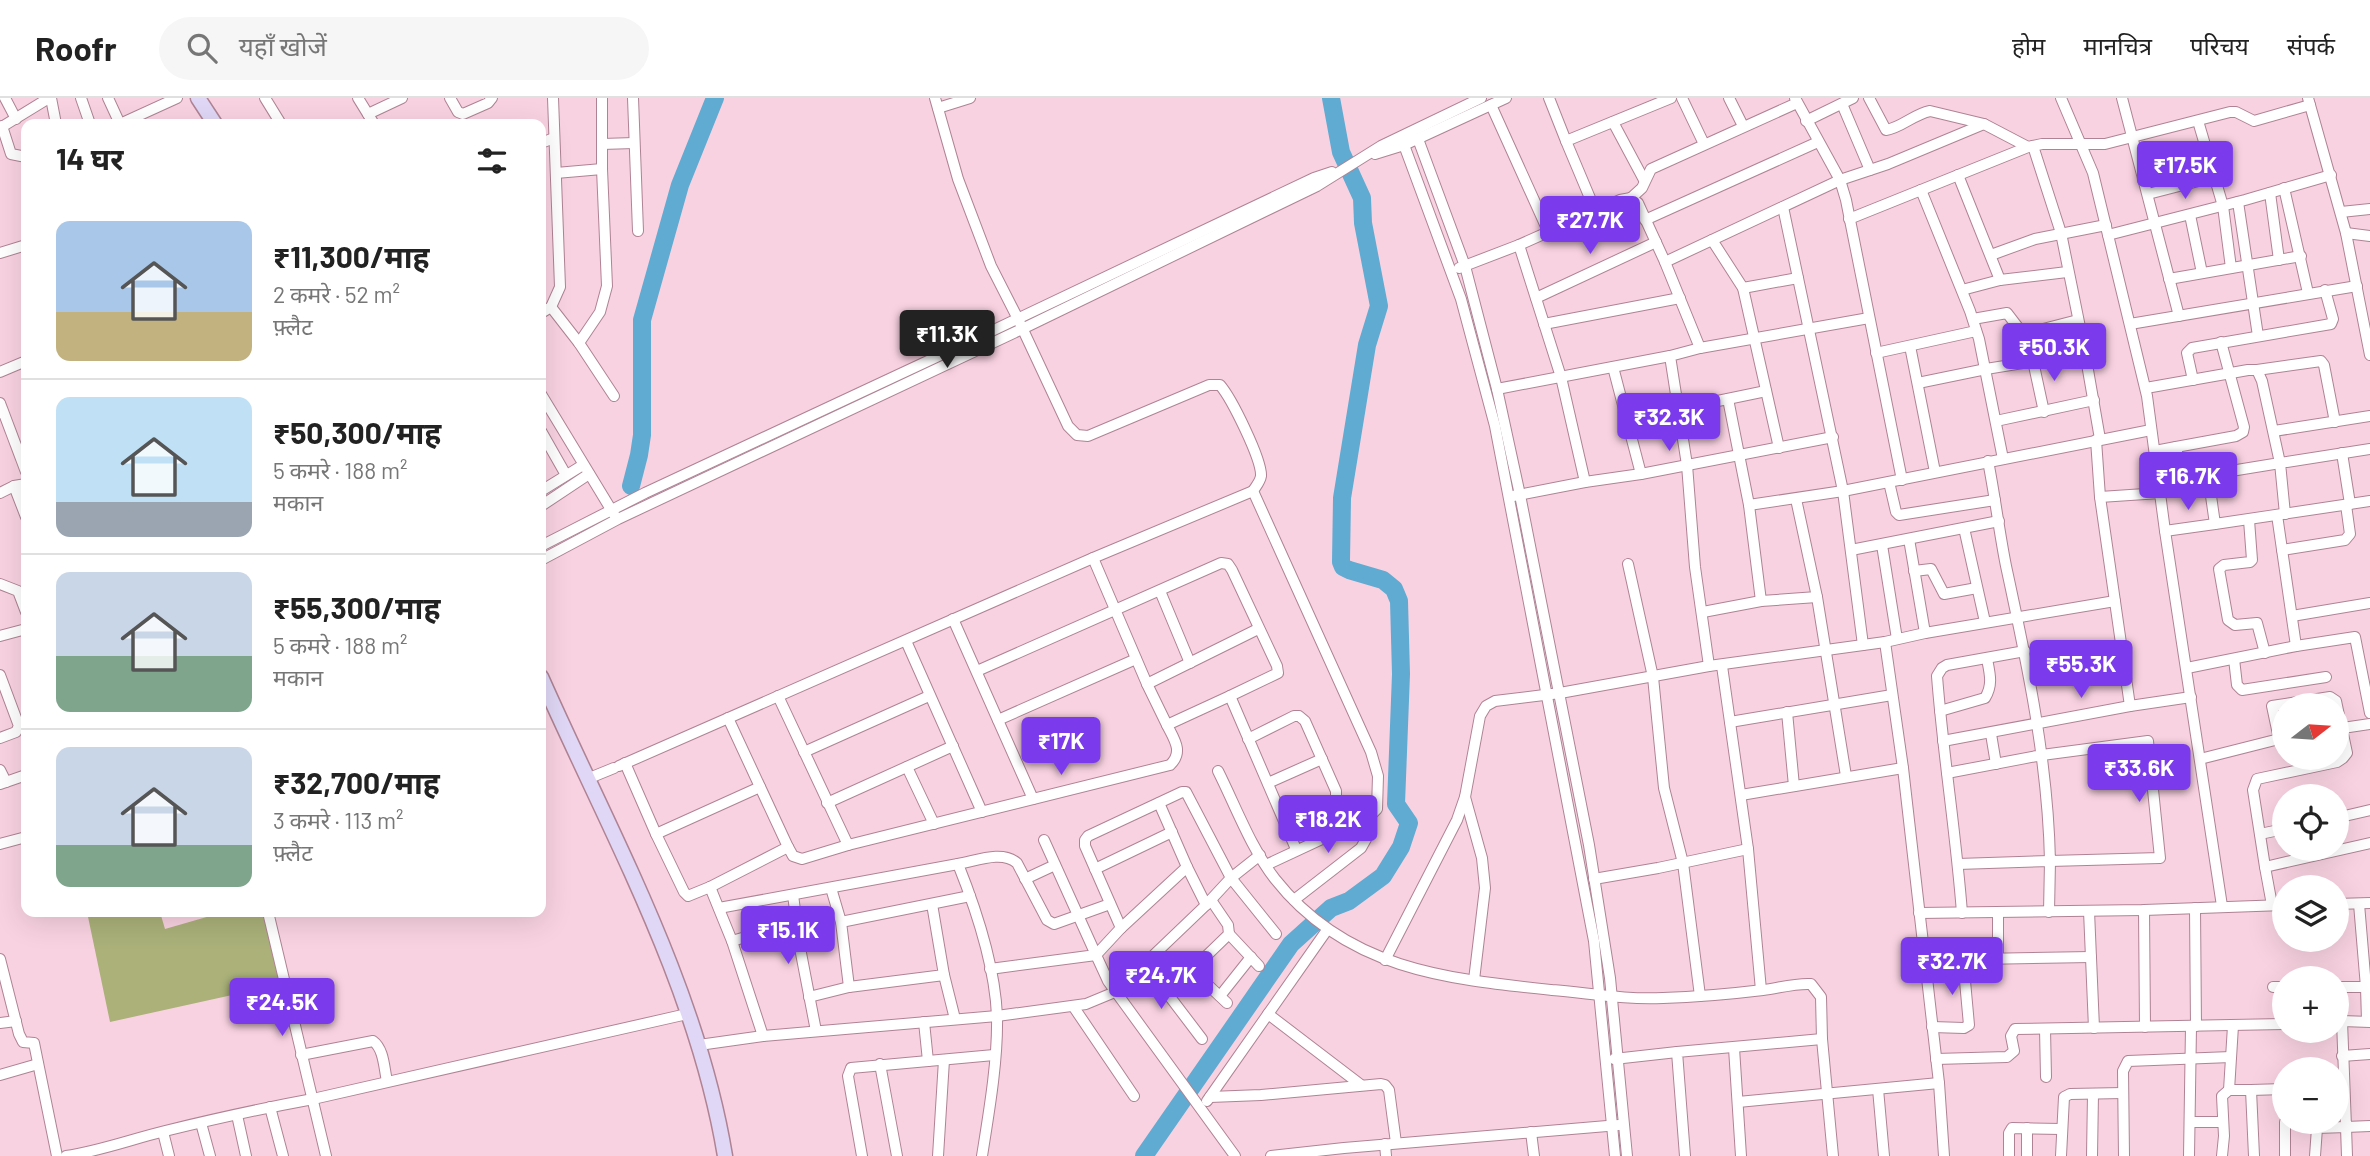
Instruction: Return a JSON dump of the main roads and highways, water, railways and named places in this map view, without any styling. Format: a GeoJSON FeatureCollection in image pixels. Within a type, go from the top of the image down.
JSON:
{"type":"FeatureCollection","features":[{"type":"Feature","properties":{"kind":"main road"},"geometry":{"type":"LineString","coordinates":[[198,98],[212,119]]}},
{"type":"Feature","properties":{"kind":"main road"},"geometry":{"type":"LineString","coordinates":[[546,698],[587,779],[668,957],[699,1045],[725,1156]]}},
{"type":"Feature","properties":{"kind":"waterway"},"geometry":{"type":"LineString","coordinates":[[631,486],[642,435],[642,320],[680,185],[715,98]]}},
{"type":"Feature","properties":{"kind":"waterway"},"geometry":{"type":"LineString","coordinates":[[1144,1156],[1291,944],[1331,908],[1349,901],[1383,876],[1401,847],[1409,823],[1396,804],[1401,674],[1399,601],[1394,589],[1383,580],[1349,570],[1343,567],[1341,562],[1342,498],[1367,345],[1379,306],[1363,223],[1362,198],[1341,152],[1331,98]]}}]}
